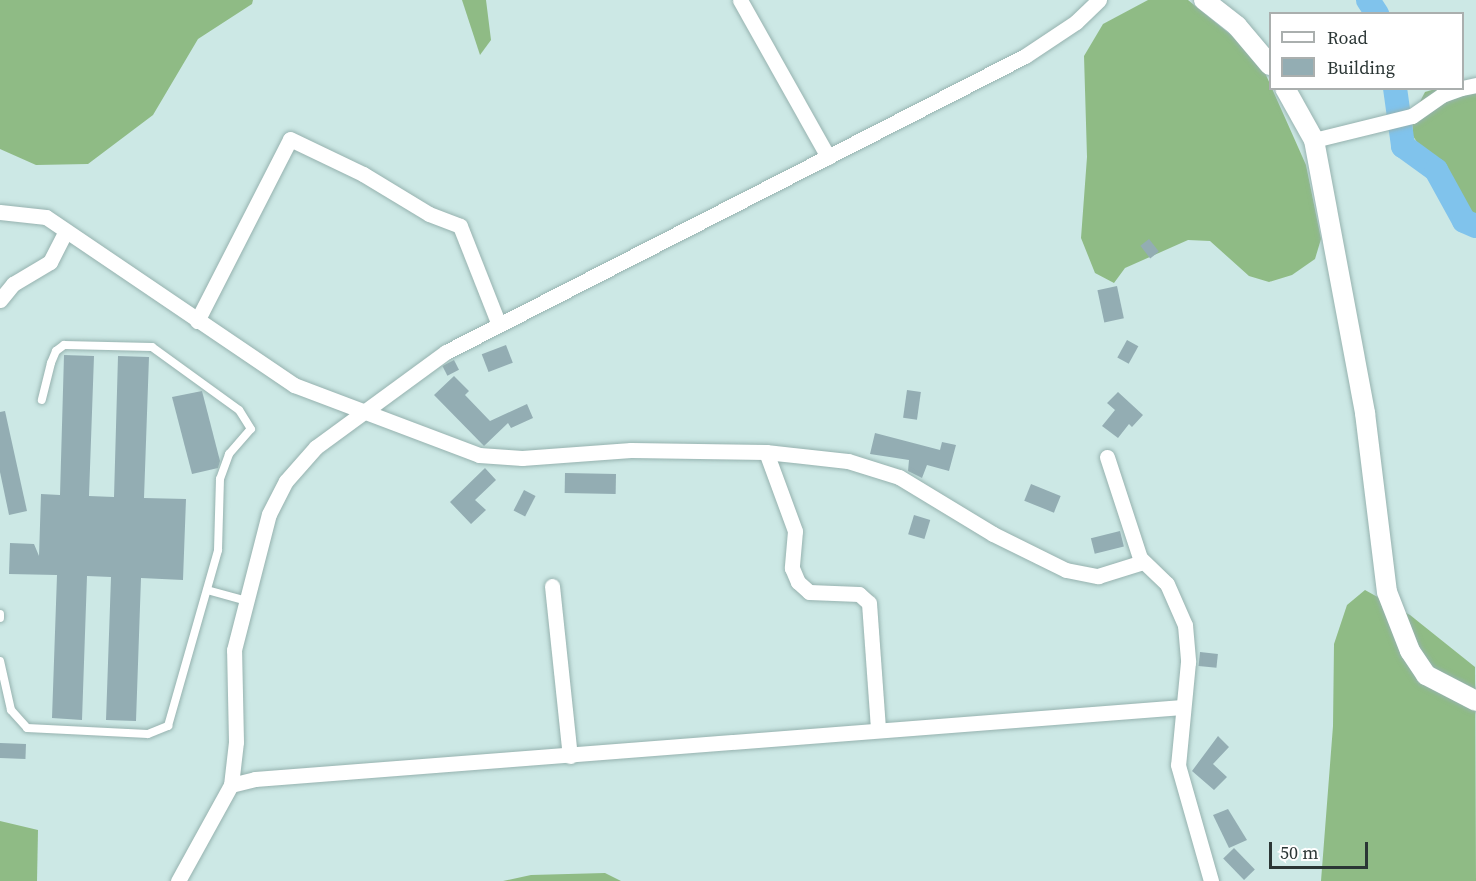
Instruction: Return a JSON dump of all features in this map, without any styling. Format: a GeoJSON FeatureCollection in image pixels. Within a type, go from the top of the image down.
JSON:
{"type":"FeatureCollection","features":[{"type":"Feature","properties":{"kind":"street"},"geometry":{"type":"LineString","coordinates":[[740,0],[828,157]]}},
{"type":"Feature","properties":{"kind":"street"},"geometry":{"type":"LineString","coordinates":[[178,881],[231,785],[236,742],[234,650],[269,513],[286,481],[316,447],[430,362],[1025,56],[1076,22],[1099,0]]}},
{"type":"Feature","properties":{"kind":"street"},"geometry":{"type":"LineString","coordinates":[[1204,0],[1237,26],[1269,65]]}},
{"type":"Feature","properties":{"kind":"street"},"geometry":{"type":"LineString","coordinates":[[1287,90],[1314,140],[1365,413],[1387,592],[1410,651],[1426,675],[1476,701]]}},
{"type":"Feature","properties":{"kind":"street"},"geometry":{"type":"LineString","coordinates":[[1314,140],[1413,116],[1442,95],[1456,90]]}},
{"type":"Feature","properties":{"kind":"street"},"geometry":{"type":"LineString","coordinates":[[197,321],[290,139],[363,174],[429,214],[460,226],[499,326]]}},
{"type":"Feature","properties":{"kind":"street"},"geometry":{"type":"LineString","coordinates":[[0,212],[46,217],[65,233],[138,278],[197,321],[294,385],[362,412],[403,423],[479,455],[522,458],[621,450],[766,452],[848,461],[890,473],[993,534],[1066,570],[1104,575],[1143,562]]}},
{"type":"Feature","properties":{"kind":"street"},"geometry":{"type":"LineString","coordinates":[[0,300],[13,284],[50,262],[65,233]]}},
{"type":"Feature","properties":{"kind":"street"},"geometry":{"type":"LineString","coordinates":[[766,452],[795,531],[792,568],[798,582],[809,592],[853,592],[864,596],[869,603],[878,729]]}},
{"type":"Feature","properties":{"kind":"street"},"geometry":{"type":"LineString","coordinates":[[1107,457],[1143,562],[1167,584],[1185,625],[1188,662],[1178,765],[1211,881]]}},
{"type":"Feature","properties":{"kind":"street"},"geometry":{"type":"LineString","coordinates":[[552,585],[570,756]]}},
{"type":"Feature","properties":{"kind":"street"},"geometry":{"type":"LineString","coordinates":[[231,785],[255,779],[570,756],[878,729],[1182,706]]}},
{"type":"Feature","properties":{"kind":"lane"},"geometry":{"type":"LineString","coordinates":[[0,661],[11,710],[27,728],[160,732],[174,716],[218,550],[220,479],[230,454],[251,429],[239,411],[152,347],[64,345],[56,351],[51,363],[42,400]]}},
{"type":"Feature","properties":{"kind":"lane"},"geometry":{"type":"LineString","coordinates":[[207,590],[247,601]]}},
{"type":"Feature","properties":{"kind":"green space"},"geometry":{"type":"Polygon","coordinates":[[[0,0],[253,0],[252,4],[198,39],[153,115],[88,164],[36,165],[0,149],[0,0]]]}},
{"type":"Feature","properties":{"kind":"green space"},"geometry":{"type":"Polygon","coordinates":[[[462,0],[486,0],[491,40],[480,55],[462,0]]]}},
{"type":"Feature","properties":{"kind":"green space"},"geometry":{"type":"Polygon","coordinates":[[[1148,0],[1188,0],[1258,57],[1269,82],[1269,90],[1273,90],[1306,165],[1321,239],[1315,259],[1292,275],[1269,282],[1249,276],[1210,241],[1188,240],[1125,268],[1114,283],[1095,273],[1081,238],[1087,157],[1084,56],[1103,24],[1148,0]]]}},
{"type":"Feature","properties":{"kind":"green space"},"geometry":{"type":"Polygon","coordinates":[[[1476,90],[1476,218],[1461,210],[1413,136],[1412,117],[1425,92],[1476,90]]]}},
{"type":"Feature","properties":{"kind":"green space"},"geometry":{"type":"Polygon","coordinates":[[[1365,590],[1410,615],[1475,667],[1476,881],[1321,881],[1333,726],[1334,644],[1347,605],[1365,590]]]}},
{"type":"Feature","properties":{"kind":"green space"},"geometry":{"type":"Polygon","coordinates":[[[0,821],[38,830],[37,881],[0,881],[0,821]]]}},
{"type":"Feature","properties":{"kind":"green space"},"geometry":{"type":"Polygon","coordinates":[[[605,873],[621,881],[503,881],[531,875],[605,873]]]}},
{"type":"Feature","properties":{"kind":"building"},"geometry":{"type":"Polygon","coordinates":[[[1149,239],[1159,252],[1150,258],[1140,246],[1149,239]]]}},
{"type":"Feature","properties":{"kind":"building"},"geometry":{"type":"Polygon","coordinates":[[[1117,286],[1124,318],[1104,322],[1097,290],[1117,286]]]}},
{"type":"Feature","properties":{"kind":"building"},"geometry":{"type":"Polygon","coordinates":[[[1127,340],[1138,346],[1129,364],[1117,357],[1127,340]]]}},
{"type":"Feature","properties":{"kind":"building"},"geometry":{"type":"Polygon","coordinates":[[[506,345],[513,363],[489,372],[482,354],[506,345]]]}},
{"type":"Feature","properties":{"kind":"building"},"geometry":{"type":"Polygon","coordinates":[[[64,355],[94,356],[89,496],[114,497],[118,356],[149,357],[144,498],[186,499],[183,580],[141,578],[136,721],[106,720],[111,577],[87,576],[82,720],[52,718],[57,575],[9,574],[10,543],[34,544],[39,556],[41,494],[60,495],[64,355]]]}},
{"type":"Feature","properties":{"kind":"building"},"geometry":{"type":"Polygon","coordinates":[[[454,360],[459,370],[447,376],[442,366],[454,360]]]}},
{"type":"Feature","properties":{"kind":"building"},"geometry":{"type":"Polygon","coordinates":[[[454,376],[469,391],[465,395],[490,421],[527,404],[533,418],[511,428],[508,423],[484,446],[434,395],[454,376]]]}},
{"type":"Feature","properties":{"kind":"building"},"geometry":{"type":"Polygon","coordinates":[[[907,390],[921,392],[917,420],[903,418],[907,390]]]}},
{"type":"Feature","properties":{"kind":"building"},"geometry":{"type":"Polygon","coordinates":[[[202,391],[220,461],[218,468],[192,474],[172,397],[202,391]]]}},
{"type":"Feature","properties":{"kind":"building"},"geometry":{"type":"Polygon","coordinates":[[[1118,392],[1143,415],[1132,427],[1129,424],[1118,438],[1102,426],[1115,410],[1107,403],[1118,392]]]}},
{"type":"Feature","properties":{"kind":"building"},"geometry":{"type":"Polygon","coordinates":[[[5,411],[27,511],[9,515],[0,472],[0,412],[5,411]]]}},
{"type":"Feature","properties":{"kind":"building"},"geometry":{"type":"Polygon","coordinates":[[[875,433],[940,450],[942,442],[956,445],[949,471],[927,465],[922,478],[908,471],[909,460],[870,454],[875,433]]]}},
{"type":"Feature","properties":{"kind":"building"},"geometry":{"type":"Polygon","coordinates":[[[485,468],[496,480],[475,500],[486,510],[471,524],[450,502],[485,468]]]}},
{"type":"Feature","properties":{"kind":"building"},"geometry":{"type":"Polygon","coordinates":[[[565,473],[616,474],[616,494],[565,493],[565,473]]]}},
{"type":"Feature","properties":{"kind":"building"},"geometry":{"type":"Polygon","coordinates":[[[1031,484],[1061,496],[1054,513],[1024,501],[1031,484]]]}},
{"type":"Feature","properties":{"kind":"building"},"geometry":{"type":"Polygon","coordinates":[[[524,490],[536,496],[525,516],[514,510],[524,490]]]}},
{"type":"Feature","properties":{"kind":"building"},"geometry":{"type":"Polygon","coordinates":[[[914,515],[930,520],[924,539],[908,534],[914,515]]]}},
{"type":"Feature","properties":{"kind":"building"},"geometry":{"type":"Polygon","coordinates":[[[1120,531],[1124,547],[1095,554],[1091,538],[1120,531]]]}},
{"type":"Feature","properties":{"kind":"building"},"geometry":{"type":"Polygon","coordinates":[[[1200,652],[1218,654],[1216,668],[1199,666],[1200,652]]]}},
{"type":"Feature","properties":{"kind":"building"},"geometry":{"type":"Polygon","coordinates":[[[1218,736],[1229,747],[1213,764],[1227,777],[1214,790],[1192,771],[1218,736]]]}},
{"type":"Feature","properties":{"kind":"building"},"geometry":{"type":"Polygon","coordinates":[[[0,743],[26,744],[25,759],[0,758],[0,743]]]}},
{"type":"Feature","properties":{"kind":"building"},"geometry":{"type":"Polygon","coordinates":[[[1228,809],[1247,840],[1229,848],[1213,815],[1228,809]]]}},
{"type":"Feature","properties":{"kind":"building"},"geometry":{"type":"Polygon","coordinates":[[[1234,848],[1255,870],[1244,880],[1223,858],[1234,848]]]}},
{"type":"Feature","properties":{"kind":"waterway"},"geometry":{"type":"LineString","coordinates":[[1368,0],[1376,12]]}},
{"type":"Feature","properties":{"kind":"waterway"},"geometry":{"type":"LineString","coordinates":[[1395,90],[1403,146],[1436,170],[1464,221],[1476,226]]}}]}
